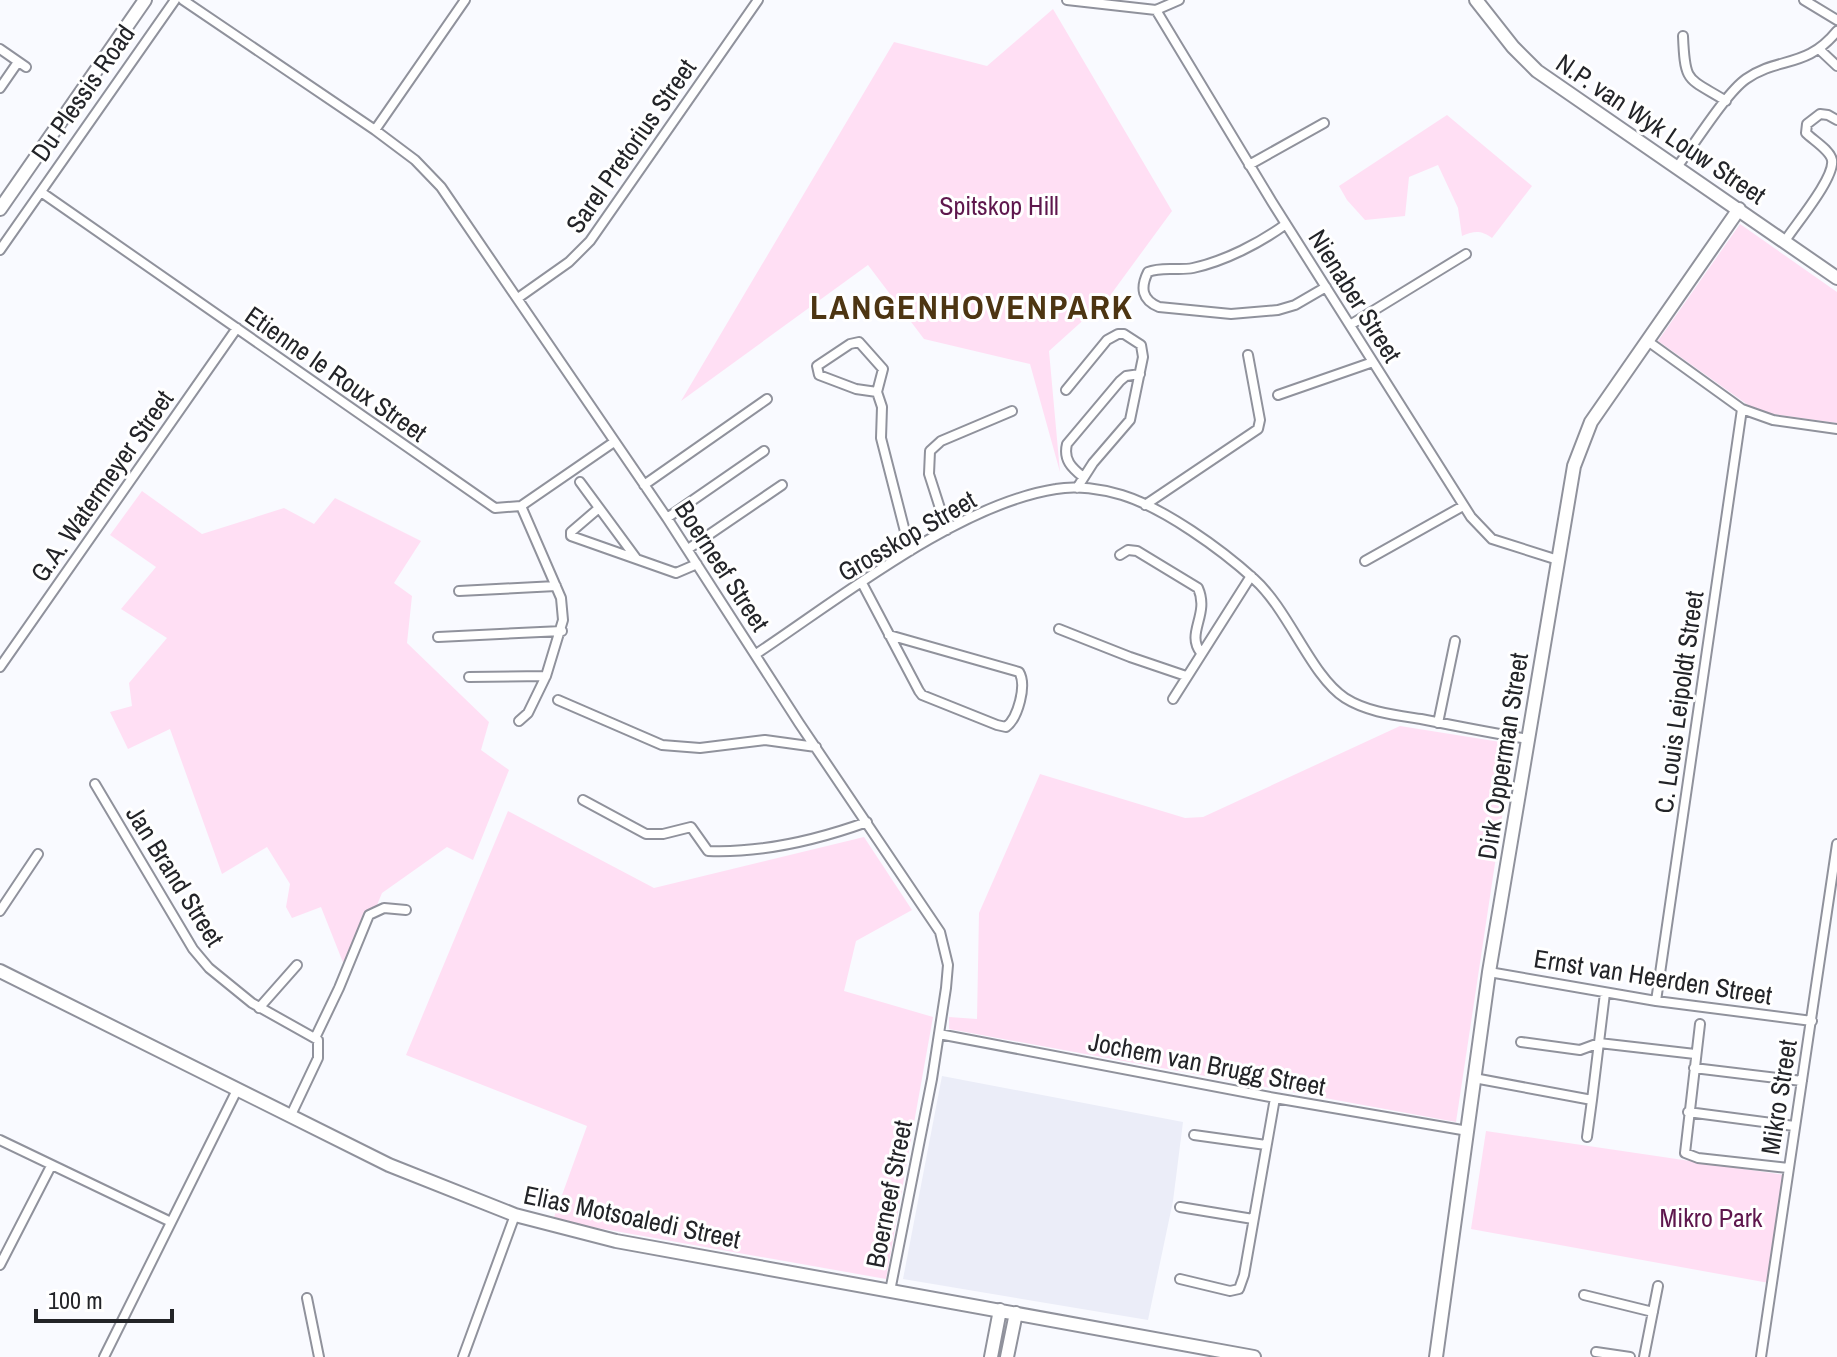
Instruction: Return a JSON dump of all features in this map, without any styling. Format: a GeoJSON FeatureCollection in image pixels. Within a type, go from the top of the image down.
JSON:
{"type":"FeatureCollection","features":[{"type":"Feature","properties":{"kind":"street","name":"Du Plessis Road"},"geometry":{"type":"LineString","coordinates":[[0,209],[145,0]]}},
{"type":"Feature","properties":{"kind":"street","name":"Du Plessis Road"},"geometry":{"type":"LineString","coordinates":[[0,250],[175,0]]}},
{"type":"Feature","properties":{"kind":"street","name":"Boerneef Street"},"geometry":{"type":"LineString","coordinates":[[183,0],[375,130],[415,160],[441,187],[688,549],[944,941],[948,965],[939,1034],[890,1291]]}},
{"type":"Feature","properties":{"kind":"street"},"geometry":{"type":"LineString","coordinates":[[375,130],[465,0]]}},
{"type":"Feature","properties":{"kind":"street","name":"Sarel Pretorius Street"},"geometry":{"type":"LineString","coordinates":[[518,298],[569,262],[590,241],[758,0]]}},
{"type":"Feature","properties":{"kind":"street"},"geometry":{"type":"LineString","coordinates":[[1067,0],[1156,10],[1179,0]]}},
{"type":"Feature","properties":{"kind":"street","name":"N.P. van Wyk Louw Street"},"geometry":{"type":"LineString","coordinates":[[1476,0],[1513,47],[1537,71],[1837,278]]}},
{"type":"Feature","properties":{"kind":"street"},"geometry":{"type":"LineString","coordinates":[[1804,0],[1837,20]]}},
{"type":"Feature","properties":{"kind":"street","name":"Nienaber Street"},"geometry":{"type":"LineString","coordinates":[[1156,10],[1249,165],[1463,506],[1480,529],[1492,539],[1558,560]]}},
{"type":"Feature","properties":{"kind":"street"},"geometry":{"type":"LineString","coordinates":[[1677,167],[1726,101],[1749,77],[1820,50],[1837,31]]}},
{"type":"Feature","properties":{"kind":"street"},"geometry":{"type":"LineString","coordinates":[[1683,36],[1685,67],[1689,78],[1726,101]]}},
{"type":"Feature","properties":{"kind":"street"},"geometry":{"type":"LineString","coordinates":[[0,49],[22,64],[0,88]]}},
{"type":"Feature","properties":{"kind":"street"},"geometry":{"type":"LineString","coordinates":[[1820,50],[1837,66]]}},
{"type":"Feature","properties":{"kind":"street"},"geometry":{"type":"LineString","coordinates":[[1785,241],[1828,178],[1832,166],[1829,155],[1806,133],[1807,124],[1820,114],[1837,120]]}},
{"type":"Feature","properties":{"kind":"street"},"geometry":{"type":"LineString","coordinates":[[1249,165],[1324,123]]}},
{"type":"Feature","properties":{"kind":"street","name":"Etienne le Roux Street"},"geometry":{"type":"LineString","coordinates":[[41,192],[478,498],[495,508],[521,506]]}},
{"type":"Feature","properties":{"kind":"street","name":"Dirk Opperman Street"},"geometry":{"type":"LineString","coordinates":[[1436,1357],[1489,972],[1574,466],[1591,422],[1739,209]]}},
{"type":"Feature","properties":{"kind":"street"},"geometry":{"type":"LineString","coordinates":[[1286,224],[1267,238],[1214,261],[1186,269],[1159,268],[1148,272],[1143,287],[1144,297],[1159,307],[1251,314],[1295,305],[1326,287]]}},
{"type":"Feature","properties":{"kind":"street"},"geometry":{"type":"LineString","coordinates":[[1350,325],[1466,254]]}},
{"type":"Feature","properties":{"kind":"street","name":"G.A. Watermeyer Street"},"geometry":{"type":"LineString","coordinates":[[0,667],[237,328]]}},
{"type":"Feature","properties":{"kind":"street"},"geometry":{"type":"LineString","coordinates":[[1066,390],[1107,340],[1118,334],[1128,336],[1141,345],[1140,374],[1130,420],[1077,488]]}},
{"type":"Feature","properties":{"kind":"street"},"geometry":{"type":"LineString","coordinates":[[1649,342],[1742,409],[1789,423],[1837,429]]}},
{"type":"Feature","properties":{"kind":"street"},"geometry":{"type":"LineString","coordinates":[[877,392],[856,389],[819,375],[817,366],[850,344],[861,343],[883,369],[877,392],[882,407],[881,438],[910,551]]}},
{"type":"Feature","properties":{"kind":"street"},"geometry":{"type":"LineString","coordinates":[[1145,505],[1258,429],[1260,420],[1248,355]]}},
{"type":"Feature","properties":{"kind":"street"},"geometry":{"type":"LineString","coordinates":[[1278,395],[1373,362]]}},
{"type":"Feature","properties":{"kind":"street"},"geometry":{"type":"LineString","coordinates":[[1083,477],[1070,467],[1066,458],[1067,444],[1120,381],[1126,376],[1140,374]]}},
{"type":"Feature","properties":{"kind":"street"},"geometry":{"type":"LineString","coordinates":[[644,485],[767,399]]}},
{"type":"Feature","properties":{"kind":"street","name":"C. Louis Leipoldt Street"},"geometry":{"type":"LineString","coordinates":[[1656,1001],[1742,409]]}},
{"type":"Feature","properties":{"kind":"street"},"geometry":{"type":"LineString","coordinates":[[947,530],[929,474],[930,451],[941,441],[1012,411]]}},
{"type":"Feature","properties":{"kind":"street"},"geometry":{"type":"LineString","coordinates":[[519,721],[528,713],[546,676],[562,631],[563,609],[521,506],[614,442]]}},
{"type":"Feature","properties":{"kind":"street"},"geometry":{"type":"LineString","coordinates":[[667,518],[764,451]]}},
{"type":"Feature","properties":{"kind":"street"},"geometry":{"type":"LineString","coordinates":[[580,482],[637,559]]}},
{"type":"Feature","properties":{"kind":"street"},"geometry":{"type":"LineString","coordinates":[[688,549],[782,485]]}},
{"type":"Feature","properties":{"kind":"street","name":"Grosskop Street"},"geometry":{"type":"LineString","coordinates":[[756,654],[910,551],[967,519],[1059,488],[1077,488],[1120,494],[1145,505],[1222,552],[1263,587],[1324,676],[1342,696],[1372,710],[1528,739]]}},
{"type":"Feature","properties":{"kind":"street"},"geometry":{"type":"LineString","coordinates":[[1365,561],[1463,506]]}},
{"type":"Feature","properties":{"kind":"street"},"geometry":{"type":"LineString","coordinates":[[599,508],[571,532],[571,536],[676,573],[697,564]]}},
{"type":"Feature","properties":{"kind":"street"},"geometry":{"type":"LineString","coordinates":[[1120,555],[1128,550],[1137,551],[1198,588],[1203,611],[1194,636],[1201,653]]}},
{"type":"Feature","properties":{"kind":"street"},"geometry":{"type":"LineString","coordinates":[[1173,699],[1251,576]]}},
{"type":"Feature","properties":{"kind":"street"},"geometry":{"type":"LineString","coordinates":[[862,583],[889,635],[922,695],[997,725],[1006,727],[1012,721],[1023,686],[1023,677],[1019,672],[889,635]]}},
{"type":"Feature","properties":{"kind":"street"},"geometry":{"type":"LineString","coordinates":[[459,591],[556,586]]}},
{"type":"Feature","properties":{"kind":"street"},"geometry":{"type":"LineString","coordinates":[[1059,629],[1186,676]]}},
{"type":"Feature","properties":{"kind":"street"},"geometry":{"type":"LineString","coordinates":[[438,637],[562,631]]}},
{"type":"Feature","properties":{"kind":"street"},"geometry":{"type":"LineString","coordinates":[[1438,723],[1455,641]]}},
{"type":"Feature","properties":{"kind":"street"},"geometry":{"type":"LineString","coordinates":[[469,677],[546,676]]}},
{"type":"Feature","properties":{"kind":"street"},"geometry":{"type":"LineString","coordinates":[[558,700],[662,745],[700,748],[765,740],[816,747]]}},
{"type":"Feature","properties":{"kind":"street","name":"Jan Brand Street"},"geometry":{"type":"LineString","coordinates":[[95,784],[193,949],[209,968],[259,1008],[316,1036]]}},
{"type":"Feature","properties":{"kind":"street"},"geometry":{"type":"LineString","coordinates":[[583,800],[650,835],[691,827],[708,851],[798,842],[836,834],[867,822]]}},
{"type":"Feature","properties":{"kind":"street","name":"Mikro Street"},"geometry":{"type":"LineString","coordinates":[[1761,1357],[1837,844]]}},
{"type":"Feature","properties":{"kind":"street"},"geometry":{"type":"LineString","coordinates":[[0,911],[38,854]]}},
{"type":"Feature","properties":{"kind":"street"},"geometry":{"type":"LineString","coordinates":[[290,1117],[318,1058],[316,1036],[369,915],[384,908],[406,910]]}},
{"type":"Feature","properties":{"kind":"street"},"geometry":{"type":"LineString","coordinates":[[259,1008],[297,965]]}},
{"type":"Feature","properties":{"kind":"street","name":"Elias Motsoaledi Street"},"geometry":{"type":"LineString","coordinates":[[0,971],[403,1172],[515,1215],[616,1241],[1254,1357]]}},
{"type":"Feature","properties":{"kind":"street","name":"Ernst van Heerden Street"},"geometry":{"type":"LineString","coordinates":[[1489,972],[1656,1001],[1812,1021]]}},
{"type":"Feature","properties":{"kind":"street"},"geometry":{"type":"LineString","coordinates":[[1587,1137],[1605,993]]}},
{"type":"Feature","properties":{"kind":"street"},"geometry":{"type":"LineString","coordinates":[[1700,1024],[1688,1112],[1686,1155],[1788,1168]]}},
{"type":"Feature","properties":{"kind":"street","name":"Jochem van Brugg Street"},"geometry":{"type":"LineString","coordinates":[[939,1034],[1468,1131]]}},
{"type":"Feature","properties":{"kind":"street"},"geometry":{"type":"LineString","coordinates":[[1521,1042],[1580,1050],[1599,1043],[1695,1054]]}},
{"type":"Feature","properties":{"kind":"street"},"geometry":{"type":"LineString","coordinates":[[1694,1068],[1802,1081]]}},
{"type":"Feature","properties":{"kind":"street"},"geometry":{"type":"LineString","coordinates":[[1474,1078],[1592,1100]]}},
{"type":"Feature","properties":{"kind":"street"},"geometry":{"type":"LineString","coordinates":[[104,1357],[237,1090]]}},
{"type":"Feature","properties":{"kind":"street"},"geometry":{"type":"LineString","coordinates":[[1180,1279],[1230,1291],[1239,1289],[1275,1098]]}},
{"type":"Feature","properties":{"kind":"street"},"geometry":{"type":"LineString","coordinates":[[1688,1112],[1794,1126]]}},
{"type":"Feature","properties":{"kind":"street"},"geometry":{"type":"LineString","coordinates":[[1194,1135],[1266,1145]]}},
{"type":"Feature","properties":{"kind":"street"},"geometry":{"type":"LineString","coordinates":[[0,1140],[171,1222]]}},
{"type":"Feature","properties":{"kind":"street"},"geometry":{"type":"LineString","coordinates":[[0,1265],[51,1166]]}},
{"type":"Feature","properties":{"kind":"street"},"geometry":{"type":"LineString","coordinates":[[1180,1207],[1253,1219]]}},
{"type":"Feature","properties":{"kind":"street"},"geometry":{"type":"LineString","coordinates":[[463,1357],[515,1215]]}},
{"type":"Feature","properties":{"kind":"street"},"geometry":{"type":"LineString","coordinates":[[1644,1357],[1658,1286]]}},
{"type":"Feature","properties":{"kind":"street"},"geometry":{"type":"LineString","coordinates":[[1584,1295],[1653,1312]]}},
{"type":"Feature","properties":{"kind":"street"},"geometry":{"type":"LineString","coordinates":[[307,1298],[319,1357]]}},
{"type":"Feature","properties":{"kind":"street"},"geometry":{"type":"LineString","coordinates":[[981,1307],[990,1321],[994,1340]]}},
{"type":"Feature","properties":{"kind":"street"},"geometry":{"type":"LineString","coordinates":[[991,1357],[1000,1310]]}},
{"type":"Feature","properties":{"kind":"street"},"geometry":{"type":"LineString","coordinates":[[1007,1357],[1016,1313]]}},
{"type":"Feature","properties":{"kind":"street"},"geometry":{"type":"LineString","coordinates":[[1010,1338],[1020,1324],[1034,1316]]}},
{"type":"Feature","properties":{"kind":"street"},"geometry":{"type":"LineString","coordinates":[[1596,1352],[1630,1357]]}},
{"type":"Feature","properties":{"kind":"shaded area"},"geometry":{"type":"Polygon","coordinates":[[[942,1076],[1183,1122],[1173,1201],[1148,1320],[903,1279],[942,1076]]]}},
{"type":"Feature","properties":{"kind":"green space","name":"Spitskop Hill"},"geometry":{"type":"Polygon","coordinates":[[[1053,9],[1172,211],[1109,297],[1049,351],[1060,472],[1030,364],[924,339],[868,265],[681,401],[894,42],[987,66],[1053,9]]]}},
{"type":"Feature","properties":{"kind":"green space"},"geometry":{"type":"Polygon","coordinates":[[[1447,115],[1532,186],[1492,238],[1477,232],[1462,236],[1458,208],[1438,165],[1409,177],[1405,216],[1365,220],[1339,186],[1447,115]]]}},
{"type":"Feature","properties":{"kind":"green space"},"geometry":{"type":"Polygon","coordinates":[[[1740,224],[1837,292],[1837,423],[1766,413],[1748,405],[1658,341],[1740,224]]]}},
{"type":"Feature","properties":{"kind":"green space"},"geometry":{"type":"Polygon","coordinates":[[[142,491],[202,534],[284,508],[314,524],[335,498],[421,541],[394,583],[412,596],[407,643],[489,722],[481,750],[509,770],[473,860],[447,847],[382,893],[348,975],[321,907],[292,918],[286,907],[290,884],[267,847],[222,874],[170,729],[128,749],[110,712],[132,706],[129,683],[167,638],[121,609],[156,567],[110,535],[142,491]]]}},
{"type":"Feature","properties":{"kind":"green space"},"geometry":{"type":"Polygon","coordinates":[[[1400,726],[1513,744],[1456,1122],[949,1029],[949,1017],[977,1019],[979,913],[1040,774],[1185,818],[1203,817],[1400,726]]]}},
{"type":"Feature","properties":{"kind":"green space"},"geometry":{"type":"Polygon","coordinates":[[[508,811],[654,888],[864,837],[912,910],[856,941],[844,991],[933,1017],[886,1279],[553,1220],[587,1126],[406,1055],[508,811]]]}},
{"type":"Feature","properties":{"kind":"green space","name":"Mikro Park"},"geometry":{"type":"Polygon","coordinates":[[[1486,1131],[1785,1175],[1769,1283],[1471,1229],[1486,1131]]]}},
{"type":"Feature","properties":{"kind":"district","name":"LANGENHOVENPARK"},"geometry":{"type":"Point","coordinates":[972,307]}}]}
